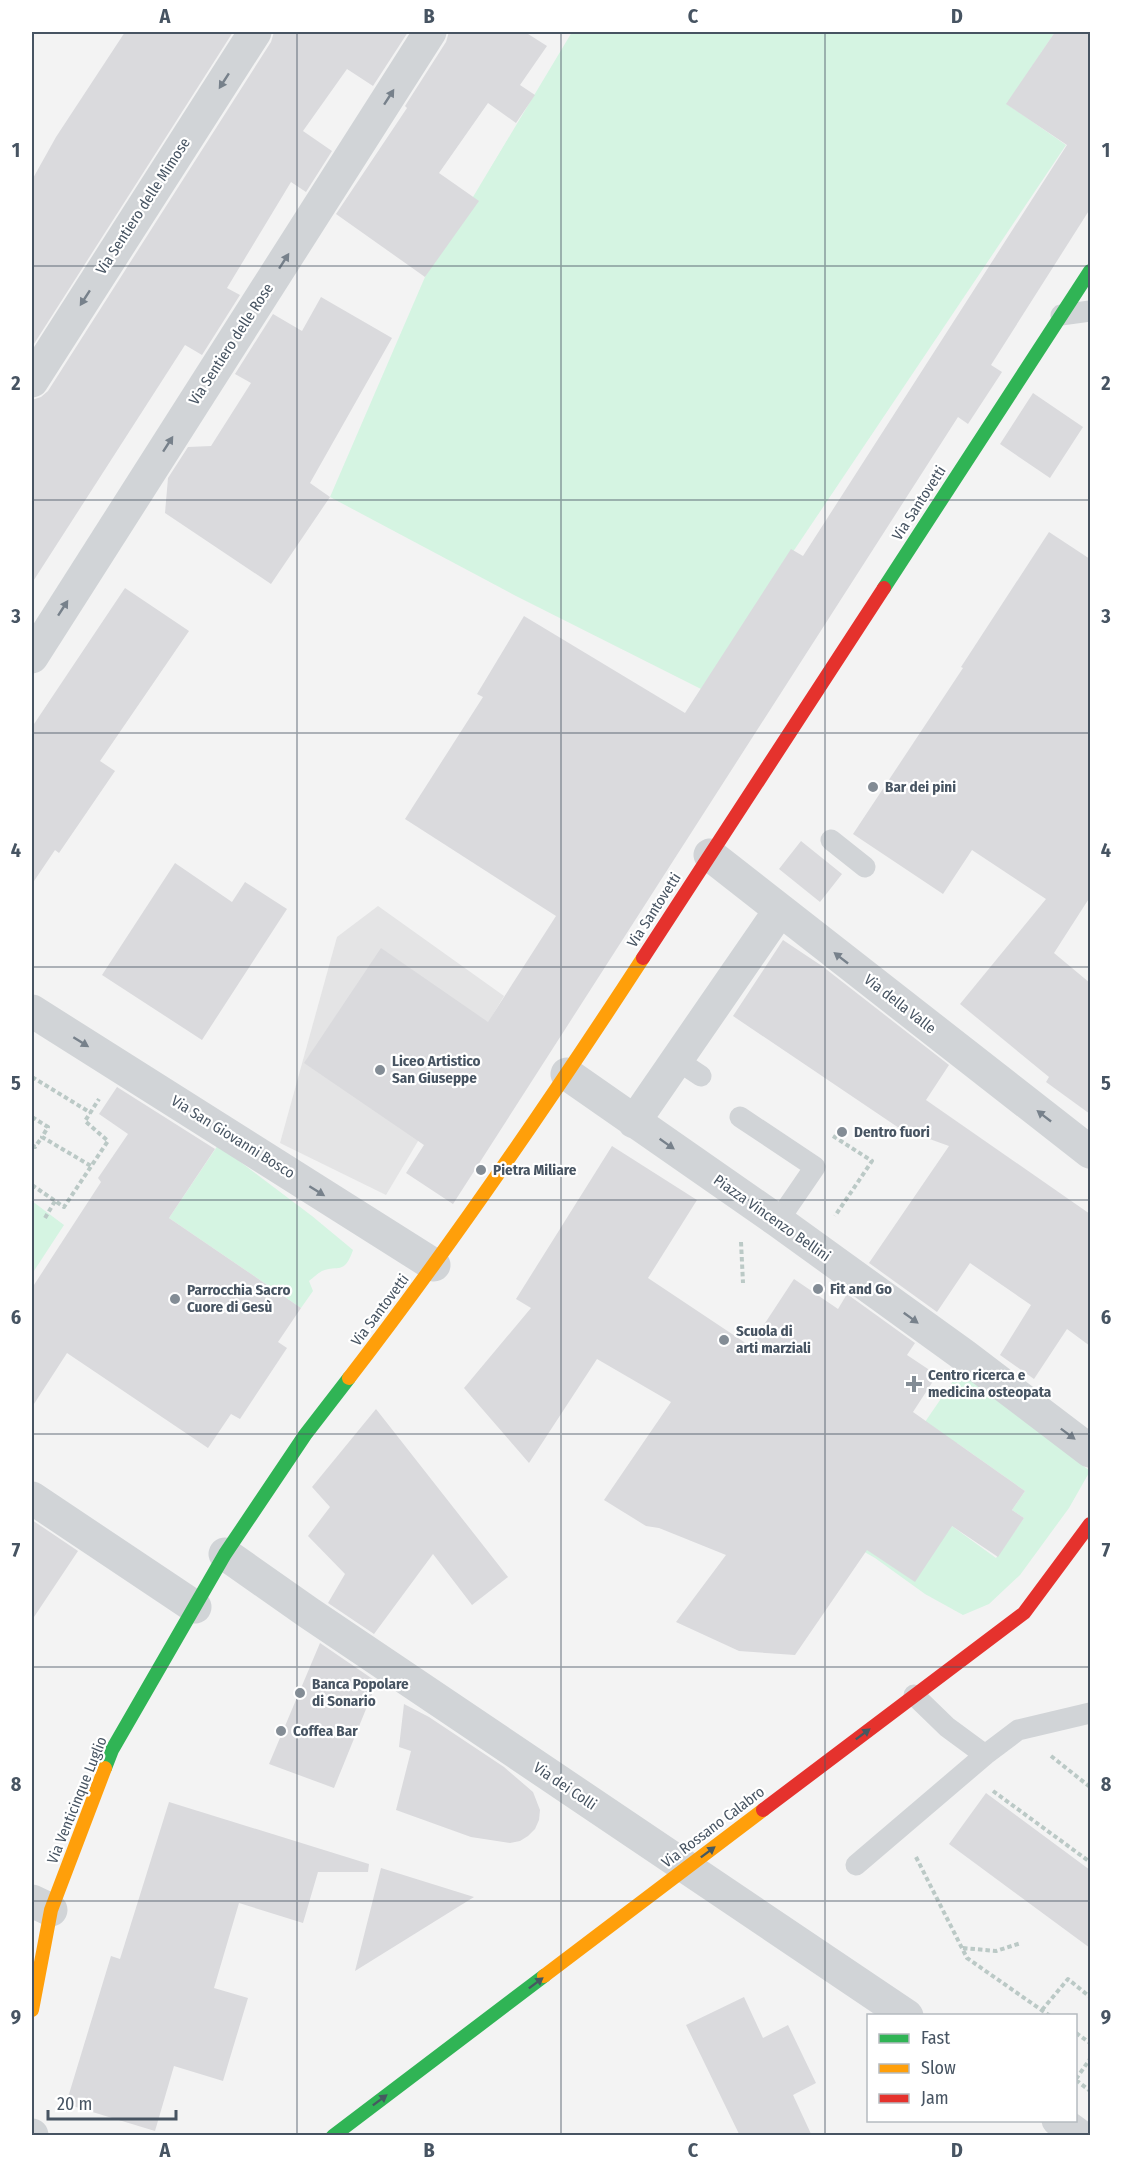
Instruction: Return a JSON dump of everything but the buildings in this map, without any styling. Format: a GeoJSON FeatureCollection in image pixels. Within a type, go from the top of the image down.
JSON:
{"type":"FeatureCollection","features":[{"type":"Feature","properties":{"kind":"main road","name":"Via Santovetti"},"geometry":{"type":"LineString","coordinates":[[225,1554],[304,1435],[411,1298],[567,1074],[1090,271]]}},
{"type":"Feature","properties":{"kind":"main road","name":"Via Rossano Calabro"},"geometry":{"type":"LineString","coordinates":[[333,2136],[1024,1613],[1090,1524]]}},
{"type":"Feature","properties":{"kind":"main road","name":"Via Venticinque Luglio"},"geometry":{"type":"LineString","coordinates":[[32,2010],[41,1906],[112,1750],[225,1554]]}},
{"type":"Feature","properties":{"kind":"street","name":"Via Sentiero delle Mimose"},"geometry":{"type":"LineString","coordinates":[[32,381],[255,32]]}},
{"type":"Feature","properties":{"kind":"street","name":"Via Sentiero delle Rose"},"geometry":{"type":"LineString","coordinates":[[32,657],[430,32]]}},
{"type":"Feature","properties":{"kind":"street","name":"Via della Valle"},"geometry":{"type":"LineString","coordinates":[[710,855],[1090,1152]]}},
{"type":"Feature","properties":{"kind":"street"},"geometry":{"type":"LineString","coordinates":[[634,1122],[689,1068],[780,910]]}},
{"type":"Feature","properties":{"kind":"street","name":"Via San Giovanni Bosco"},"geometry":{"type":"LineString","coordinates":[[32,1011],[434,1265]]}},
{"type":"Feature","properties":{"kind":"street","name":"Piazza Vincenzo Bellini"},"geometry":{"type":"LineString","coordinates":[[567,1074],[778,1221],[965,1356],[1090,1451]]}},
{"type":"Feature","properties":{"kind":"street"},"geometry":{"type":"LineString","coordinates":[[32,1498],[195,1607]]}},
{"type":"Feature","properties":{"kind":"street","name":"Via dei Colli"},"geometry":{"type":"LineString","coordinates":[[225,1554],[904,2014]]}},
{"type":"Feature","properties":{"kind":"street"},"geometry":{"type":"LineString","coordinates":[[1060,2122],[1080,2136]]}},
{"type":"Feature","properties":{"kind":"lane"},"geometry":{"type":"LineString","coordinates":[[1061,315],[1090,311]]}},
{"type":"Feature","properties":{"kind":"lane"},"geometry":{"type":"LineString","coordinates":[[831,840],[865,867]]}},
{"type":"Feature","properties":{"kind":"lane"},"geometry":{"type":"LineString","coordinates":[[740,1117],[815,1167],[778,1221]]}},
{"type":"Feature","properties":{"kind":"lane"},"geometry":{"type":"LineString","coordinates":[[914,1695],[948,1727],[985,1755]]}},
{"type":"Feature","properties":{"kind":"lane"},"geometry":{"type":"LineString","coordinates":[[856,1865],[985,1755],[1018,1730],[1090,1713]]}},
{"type":"Feature","properties":{"kind":"path"},"geometry":{"type":"LineString","coordinates":[[32,1185],[64,1207],[108,1141],[85,1121],[121,1066]]}},
{"type":"Feature","properties":{"kind":"path"},"geometry":{"type":"LineString","coordinates":[[32,1077],[91,1113]]}},
{"type":"Feature","properties":{"kind":"path"},"geometry":{"type":"LineString","coordinates":[[32,1117],[48,1127],[35,1147],[32,1145]]}},
{"type":"Feature","properties":{"kind":"path"},"geometry":{"type":"LineString","coordinates":[[42,1137],[91,1166]]}},
{"type":"Feature","properties":{"kind":"path"},"geometry":{"type":"LineString","coordinates":[[45,1218],[55,1201]]}},
{"type":"Feature","properties":{"kind":"path"},"geometry":{"type":"LineString","coordinates":[[742,1255],[743,1283]]}},
{"type":"Feature","properties":{"kind":"path"},"geometry":{"type":"LineString","coordinates":[[1018,1730],[1090,1787]]}},
{"type":"Feature","properties":{"kind":"path"},"geometry":{"type":"LineString","coordinates":[[966,1771],[1090,1862]]}},
{"type":"Feature","properties":{"kind":"path"},"geometry":{"type":"LineString","coordinates":[[901,1827],[967,1958],[1047,2014]]}},
{"type":"Feature","properties":{"kind":"path"},"geometry":{"type":"LineString","coordinates":[[962,1948],[996,1951],[1021,1943]]}},
{"type":"Feature","properties":{"kind":"path"},"geometry":{"type":"LineString","coordinates":[[1042,2010],[1068,1979],[1090,1997]]}},
{"type":"Feature","properties":{"kind":"path"},"geometry":{"type":"LineString","coordinates":[[1077,2034],[1090,2043]]}},
{"type":"Feature","properties":{"kind":"path"},"geometry":{"type":"LineString","coordinates":[[1077,2078],[1090,2060]]}},
{"type":"Feature","properties":{"kind":"path"},"geometry":{"type":"LineString","coordinates":[[1077,2080],[1090,2091]]}},
{"type":"Feature","properties":{"kind":"shaded area","name":"Liceo Artistico San Giuseppe"},"geometry":{"type":"Polygon","coordinates":[[[378,906],[504,996],[386,1195],[280,1143],[337,937],[378,906]]]}},
{"type":"Feature","properties":{"kind":"green space"},"geometry":{"type":"Polygon","coordinates":[[[572,32],[1055,32],[1007,104],[1066,145],[701,689],[516,596],[330,497],[425,277],[572,32]]]}},
{"type":"Feature","properties":{"kind":"green space"},"geometry":{"type":"Polygon","coordinates":[[[218,1145],[353,1250],[347,1263],[343,1266],[322,1271],[309,1281],[313,1291],[301,1308],[169,1218],[218,1145]]]}},
{"type":"Feature","properties":{"kind":"green space"},"geometry":{"type":"Polygon","coordinates":[[[32,1201],[64,1225],[32,1274],[32,1201]]]}},
{"type":"Feature","properties":{"kind":"green space"},"geometry":{"type":"Polygon","coordinates":[[[960,1371],[1090,1471],[1069,1508],[1020,1575],[989,1604],[963,1615],[925,1594],[875,1558],[849,1543],[960,1371]],[[957,1443],[916,1500],[996,1558],[1024,1518],[1012,1510],[1025,1491],[957,1443]]]}},
{"type":"Feature","properties":{"kind":"traffic: fast"},"geometry":{"type":"LineString","coordinates":[[884,588],[1090,271]]}},
{"type":"Feature","properties":{"kind":"traffic: fast"},"geometry":{"type":"LineString","coordinates":[[105,1768],[112,1750],[225,1554],[305,1435],[349,1378]]}},
{"type":"Feature","properties":{"kind":"traffic: fast"},"geometry":{"type":"LineString","coordinates":[[333,2136],[544,1976]]}},
{"type":"Feature","properties":{"kind":"traffic: slow"},"geometry":{"type":"LineString","coordinates":[[349,1378],[500,1171],[643,958]]}},
{"type":"Feature","properties":{"kind":"traffic: slow"},"geometry":{"type":"LineString","coordinates":[[32,2010],[51,1910],[105,1768]]}},
{"type":"Feature","properties":{"kind":"traffic: slow"},"geometry":{"type":"LineString","coordinates":[[544,1976],[763,1810]]}},
{"type":"Feature","properties":{"kind":"traffic: jam"},"geometry":{"type":"LineString","coordinates":[[643,958],[884,588]]}},
{"type":"Feature","properties":{"kind":"traffic: jam"},"geometry":{"type":"LineString","coordinates":[[763,1810],[1024,1613],[1090,1524]]}},
{"type":"Feature","properties":{"kind":"place","name":"Bar dei pini"},"geometry":{"type":"Point","coordinates":[873,787]}},
{"type":"Feature","properties":{"kind":"place","name":"Liceo Artistico San Giuseppe"},"geometry":{"type":"Point","coordinates":[380,1070]}},
{"type":"Feature","properties":{"kind":"place","name":"Dentro fuori"},"geometry":{"type":"Point","coordinates":[842,1132]}},
{"type":"Feature","properties":{"kind":"place","name":"Pietra Miliare"},"geometry":{"type":"Point","coordinates":[481,1170]}},
{"type":"Feature","properties":{"kind":"place","name":"Fit and Go"},"geometry":{"type":"Point","coordinates":[818,1289]}},
{"type":"Feature","properties":{"kind":"place","name":"Parrocchia Sacro Cuore di Gesù"},"geometry":{"type":"Point","coordinates":[175,1299]}},
{"type":"Feature","properties":{"kind":"place","name":"Scuola di arti marziali"},"geometry":{"type":"Point","coordinates":[724,1340]}},
{"type":"Feature","properties":{"kind":"place","name":"Centro ricerca e medicina osteopata"},"geometry":{"type":"Point","coordinates":[914,1384]}},
{"type":"Feature","properties":{"kind":"place","name":"Banca Popolare di Sonario"},"geometry":{"type":"Point","coordinates":[300,1693]}},
{"type":"Feature","properties":{"kind":"place","name":"Coffea Bar"},"geometry":{"type":"Point","coordinates":[281,1731]}}]}
